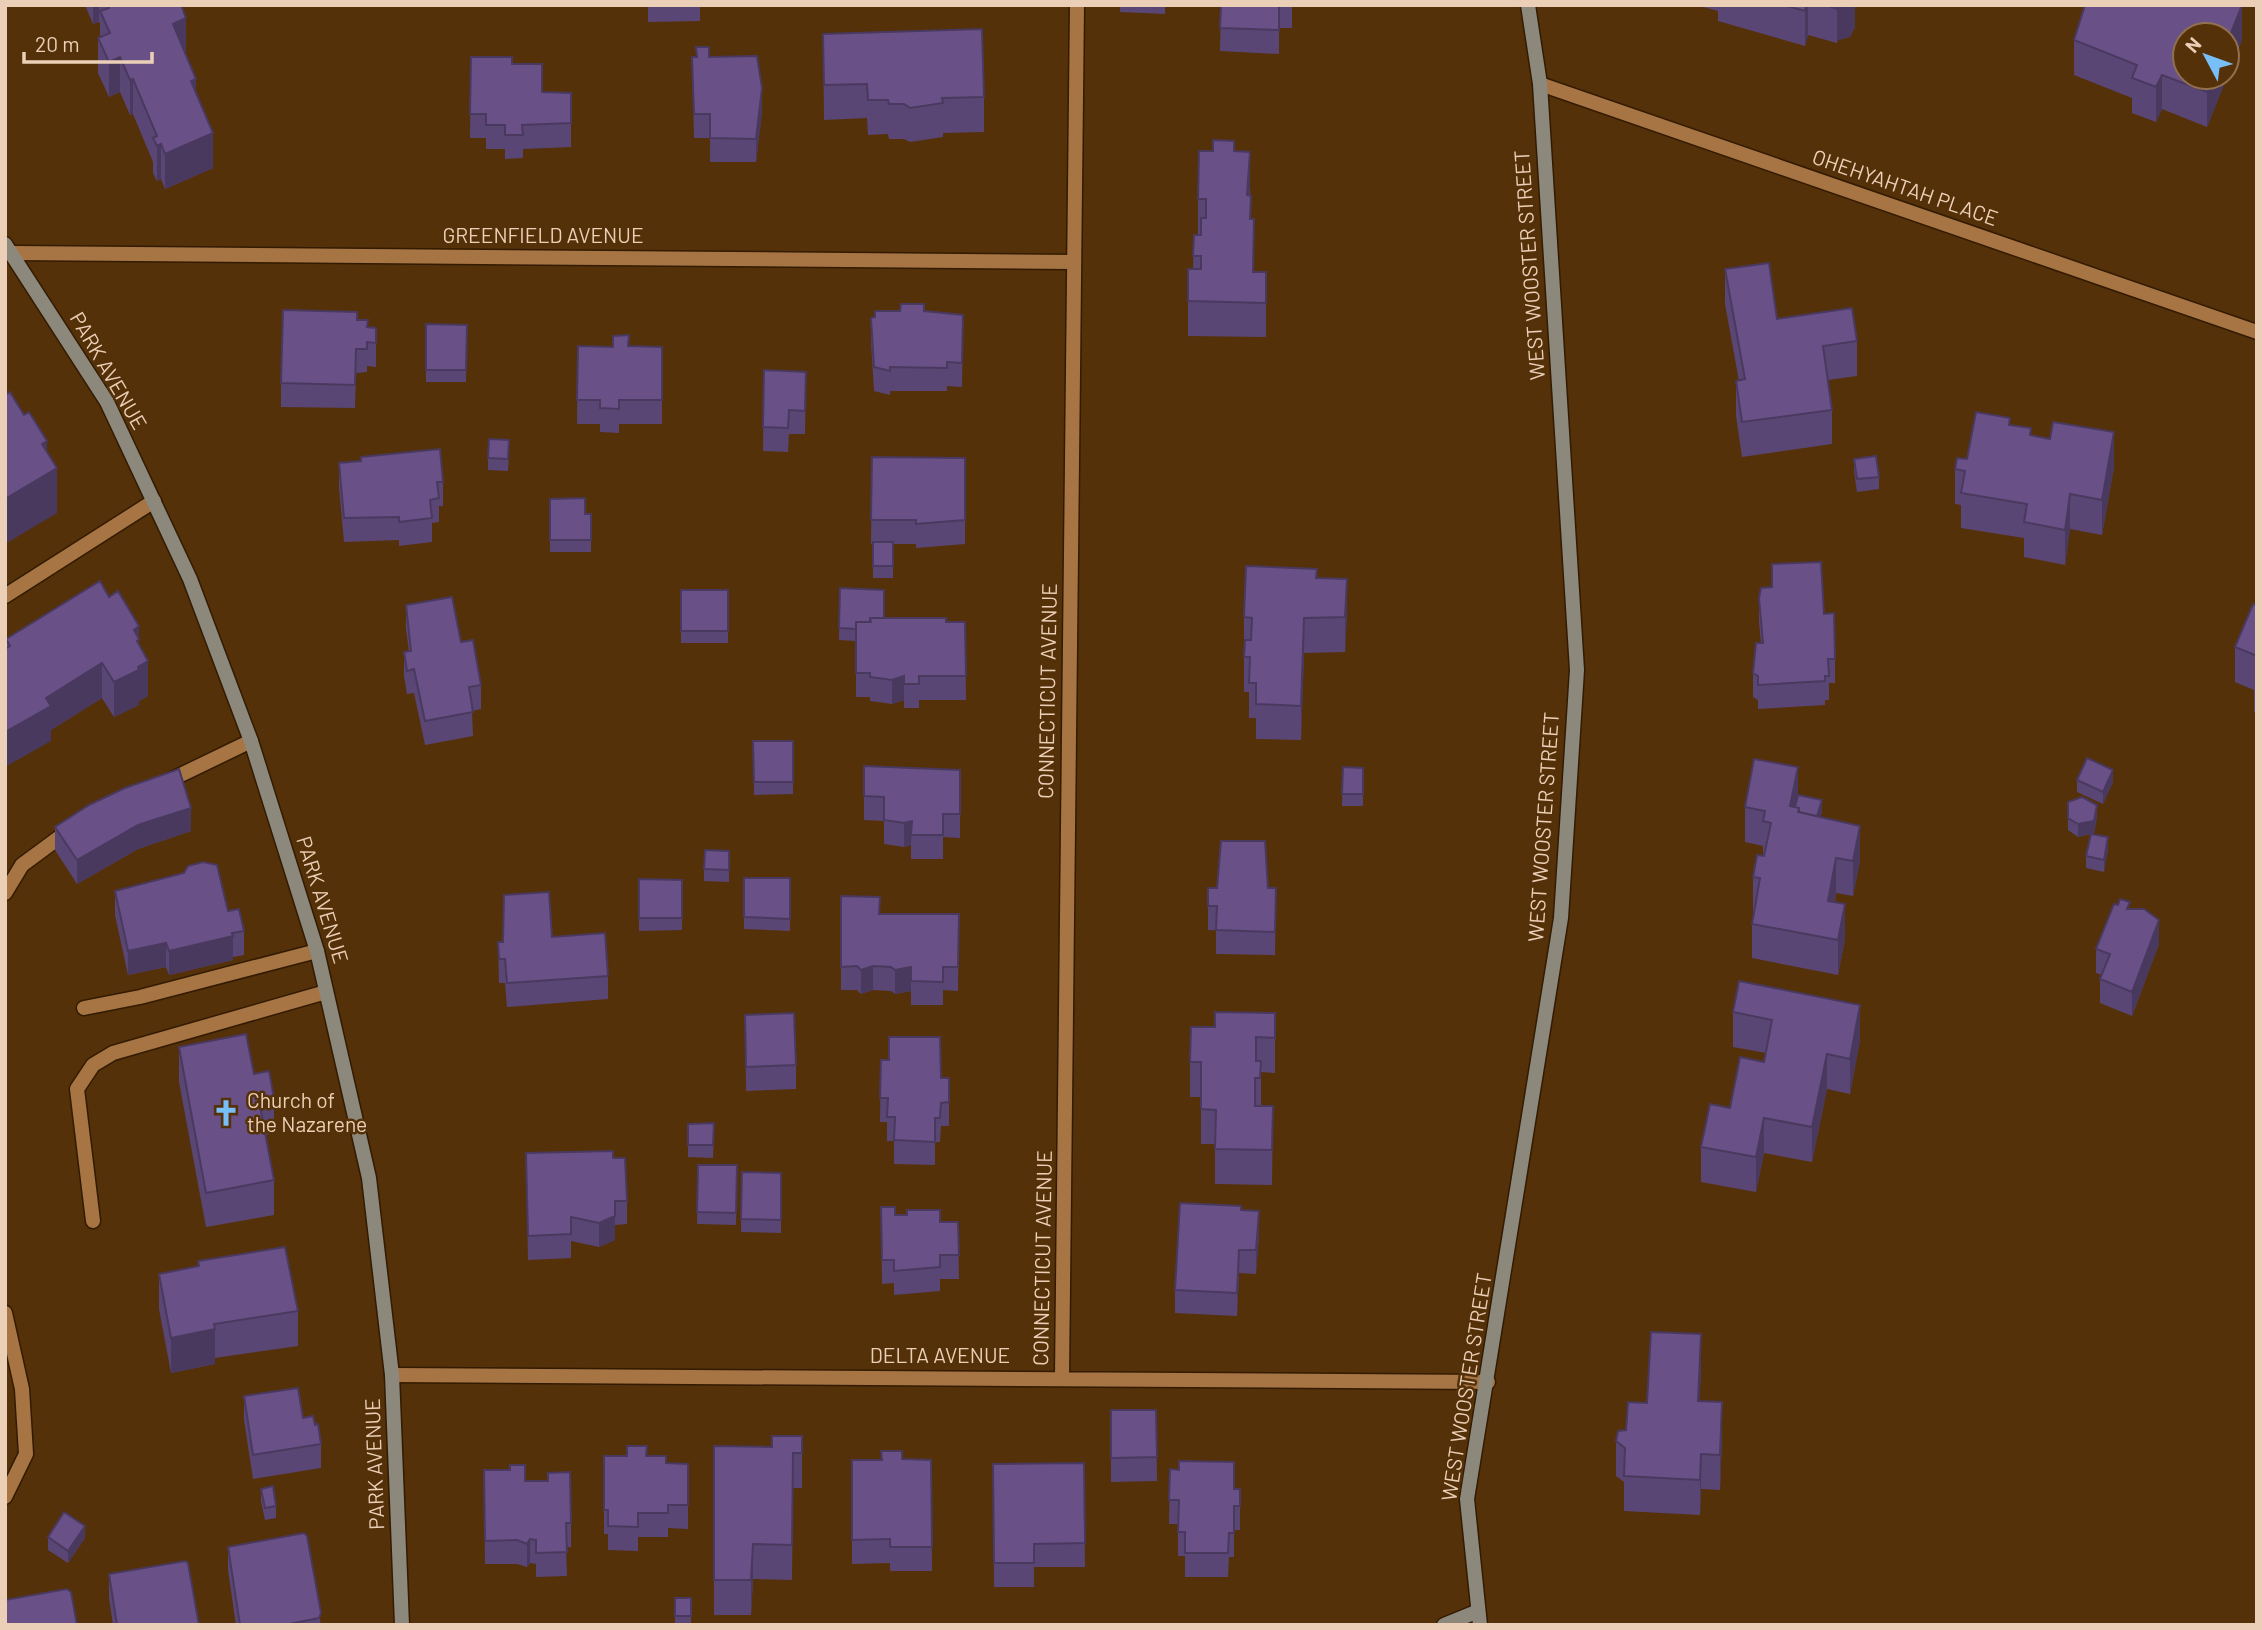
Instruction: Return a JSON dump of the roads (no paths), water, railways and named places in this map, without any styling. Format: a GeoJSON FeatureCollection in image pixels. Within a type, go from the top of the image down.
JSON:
{"type":"FeatureCollection","features":[{"type":"Feature","properties":{"kind":"street","name":"CONNECTICUT AVENUE"},"geometry":{"type":"LineString","coordinates":[[1062,1377],[1077,5]]}},
{"type":"Feature","properties":{"kind":"street","name":"WEST WOOSTER STREET"},"geometry":{"type":"LineString","coordinates":[[1444,1625],[1478,1618],[1467,1499],[1561,918],[1577,670],[1540,84],[1528,5]]}},
{"type":"Feature","properties":{"kind":"street","name":"OHEHYAHTAH PLACE"},"geometry":{"type":"LineString","coordinates":[[1540,84],[2257,332]]}},
{"type":"Feature","properties":{"kind":"street","name":"GREENFIELD AVENUE"},"geometry":{"type":"LineString","coordinates":[[9,248],[1074,262]]}},
{"type":"Feature","properties":{"kind":"street","name":"PARK AVENUE"},"geometry":{"type":"LineString","coordinates":[[9,248],[107,402],[190,579],[251,741],[317,951],[369,1178],[392,1375],[402,1625]]}},
{"type":"Feature","properties":{"kind":"street"},"geometry":{"type":"LineString","coordinates":[[5,596],[154,501]]}},
{"type":"Feature","properties":{"kind":"street"},"geometry":{"type":"LineString","coordinates":[[145,793],[251,741]]}},
{"type":"Feature","properties":{"kind":"street"},"geometry":{"type":"LineString","coordinates":[[5,893],[22,865],[86,821]]}},
{"type":"Feature","properties":{"kind":"street"},"geometry":{"type":"LineString","coordinates":[[84,1008],[140,997],[317,951]]}},
{"type":"Feature","properties":{"kind":"street"},"geometry":{"type":"LineString","coordinates":[[93,1221],[78,1088],[93,1065],[113,1052],[326,992]]}},
{"type":"Feature","properties":{"kind":"street"},"geometry":{"type":"LineString","coordinates":[[5,1313],[22,1389],[26,1454],[5,1497]]}},
{"type":"Feature","properties":{"kind":"street","name":"DELTA AVENUE"},"geometry":{"type":"LineString","coordinates":[[392,1375],[1062,1377],[1488,1382]]}},
{"type":"Feature","properties":{"kind":"place","name":"Church of the Nazarene"},"geometry":{"type":"Point","coordinates":[226,1113]}}]}
